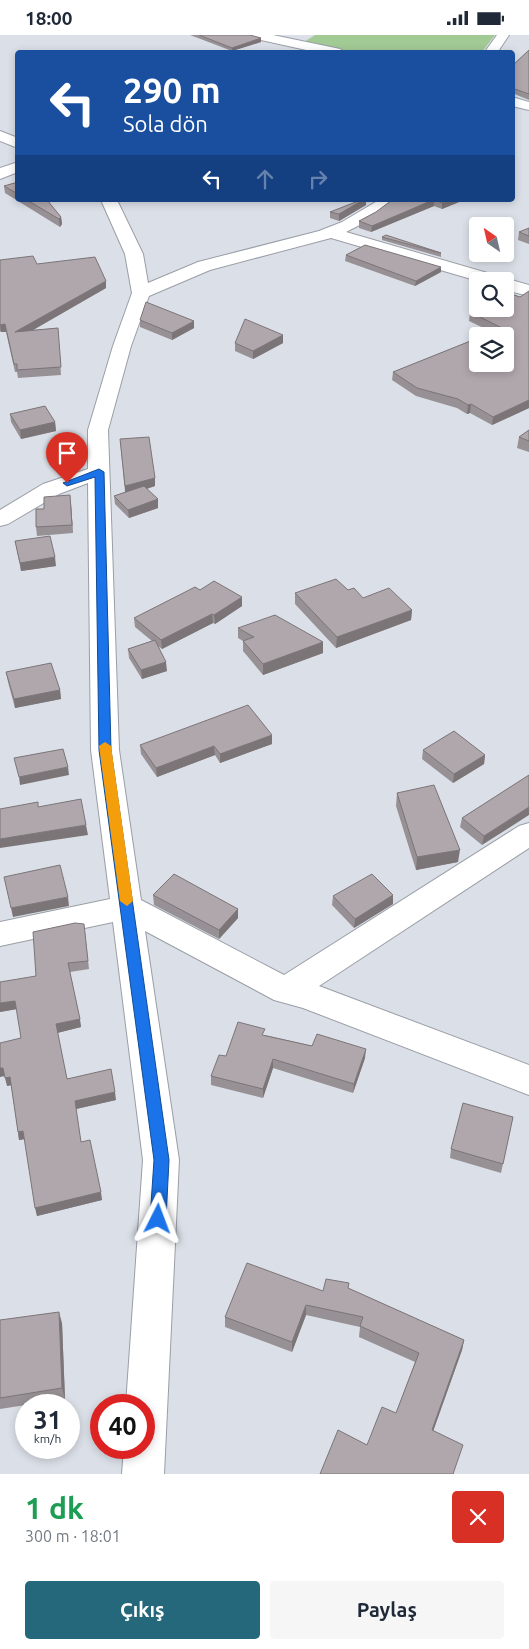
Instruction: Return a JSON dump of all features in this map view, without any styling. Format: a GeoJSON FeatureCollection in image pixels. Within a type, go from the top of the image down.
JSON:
{"type":"FeatureCollection","features":[{"type":"Feature","properties":{"kind":"street"},"geometry":{"type":"LineString","coordinates":[[256,35],[294,38],[331,50]]}},
{"type":"Feature","properties":{"kind":"street"},"geometry":{"type":"LineString","coordinates":[[492,50],[502,35]]}},
{"type":"Feature","properties":{"kind":"street"},"geometry":{"type":"LineString","coordinates":[[285,50],[294,38]]}},
{"type":"Feature","properties":{"kind":"street"},"geometry":{"type":"LineString","coordinates":[[515,102],[529,106]]}},
{"type":"Feature","properties":{"kind":"street"},"geometry":{"type":"LineString","coordinates":[[0,135],[15,142]]}},
{"type":"Feature","properties":{"kind":"street"},"geometry":{"type":"LineString","coordinates":[[0,174],[15,167]]}},
{"type":"Feature","properties":{"kind":"street"},"geometry":{"type":"LineString","coordinates":[[110,202],[134,254],[141,293],[122,345],[98,430],[105,750],[128,907],[161,1160],[143,1474]]}},
{"type":"Feature","properties":{"kind":"street"},"geometry":{"type":"LineString","coordinates":[[141,293],[202,266],[330,232],[373,213],[387,202]]}},
{"type":"Feature","properties":{"kind":"street"},"geometry":{"type":"LineString","coordinates":[[330,232],[469,273]]}},
{"type":"Feature","properties":{"kind":"street"},"geometry":{"type":"LineString","coordinates":[[514,287],[529,291]]}},
{"type":"Feature","properties":{"kind":"street"},"geometry":{"type":"LineString","coordinates":[[0,519],[51,489],[99,472]]}},
{"type":"Feature","properties":{"kind":"street"},"geometry":{"type":"LineString","coordinates":[[285,991],[529,834]]}},
{"type":"Feature","properties":{"kind":"street"},"geometry":{"type":"LineString","coordinates":[[0,934],[128,907],[285,991],[306,995],[529,1080]]}},
{"type":"Feature","properties":{"kind":"green space"},"geometry":{"type":"Polygon","coordinates":[[[315,35],[495,35],[483,50],[341,50],[304,42],[315,35]]]}},
{"type":"Feature","properties":{"kind":"building"},"geometry":{"type":"Polygon","coordinates":[[[199,35],[250,35],[261,38],[232,48],[199,35]]]}},
{"type":"Feature","properties":{"kind":"building"},"geometry":{"type":"Polygon","coordinates":[[[529,50],[529,94],[515,89],[515,63],[529,50]]]}},
{"type":"Feature","properties":{"kind":"building"},"geometry":{"type":"Polygon","coordinates":[[[15,183],[15,192],[4,186],[15,183]]]}},
{"type":"Feature","properties":{"kind":"building"},"geometry":{"type":"Polygon","coordinates":[[[30,202],[49,202],[61,217],[59,219],[30,202]]]}},
{"type":"Feature","properties":{"kind":"building"},"geometry":{"type":"Polygon","coordinates":[[[356,202],[360,202],[339,214],[330,212],[356,202]]]}},
{"type":"Feature","properties":{"kind":"building"},"geometry":{"type":"Polygon","coordinates":[[[389,202],[428,202],[372,226],[359,221],[389,202]]]}},
{"type":"Feature","properties":{"kind":"building"},"geometry":{"type":"Polygon","coordinates":[[[529,228],[529,236],[519,232],[529,228]]]}},
{"type":"Feature","properties":{"kind":"building"},"geometry":{"type":"Polygon","coordinates":[[[386,235],[441,253],[382,237],[386,235]]]}},
{"type":"Feature","properties":{"kind":"building"},"geometry":{"type":"Polygon","coordinates":[[[365,245],[441,267],[416,281],[346,255],[365,245]]]}},
{"type":"Feature","properties":{"kind":"building"},"geometry":{"type":"Polygon","coordinates":[[[33,256],[37,264],[95,257],[106,281],[15,332],[58,328],[61,367],[17,370],[17,364],[14,364],[5,324],[0,325],[0,260],[33,256]]]}},
{"type":"Feature","properties":{"kind":"building"},"geometry":{"type":"Polygon","coordinates":[[[529,291],[529,400],[493,417],[458,399],[417,388],[393,372],[469,342],[469,372],[514,372],[514,327],[500,327],[480,317],[514,317],[514,295],[520,297],[529,291]]]}},
{"type":"Feature","properties":{"kind":"building"},"geometry":{"type":"Polygon","coordinates":[[[146,302],[194,321],[172,333],[140,320],[146,302]]]}},
{"type":"Feature","properties":{"kind":"building"},"geometry":{"type":"Polygon","coordinates":[[[245,319],[283,335],[253,351],[235,343],[245,319]]]}},
{"type":"Feature","properties":{"kind":"building"},"geometry":{"type":"Polygon","coordinates":[[[45,406],[55,422],[20,430],[10,414],[45,406]]]}},
{"type":"Feature","properties":{"kind":"building"},"geometry":{"type":"Polygon","coordinates":[[[529,430],[529,441],[519,437],[529,430]]]}},
{"type":"Feature","properties":{"kind":"building"},"geometry":{"type":"Polygon","coordinates":[[[149,437],[155,478],[125,486],[120,439],[149,437]]]}},
{"type":"Feature","properties":{"kind":"building"},"geometry":{"type":"Polygon","coordinates":[[[144,486],[158,499],[128,510],[114,496],[144,486]]]}},
{"type":"Feature","properties":{"kind":"building"},"geometry":{"type":"Polygon","coordinates":[[[70,495],[72,525],[36,527],[36,509],[44,509],[44,497],[70,495]]]}},
{"type":"Feature","properties":{"kind":"building"},"geometry":{"type":"Polygon","coordinates":[[[50,536],[55,557],[20,563],[15,541],[50,536]]]}},
{"type":"Feature","properties":{"kind":"building"},"geometry":{"type":"Polygon","coordinates":[[[336,579],[348,590],[354,588],[363,598],[389,588],[412,610],[337,637],[295,593],[336,579]]]}},
{"type":"Feature","properties":{"kind":"building"},"geometry":{"type":"Polygon","coordinates":[[[214,581],[242,597],[214,615],[212,614],[161,640],[134,618],[195,587],[200,590],[214,581]]]}},
{"type":"Feature","properties":{"kind":"building"},"geometry":{"type":"Polygon","coordinates":[[[275,615],[323,642],[263,664],[243,641],[254,637],[238,628],[275,615]]]}},
{"type":"Feature","properties":{"kind":"building"},"geometry":{"type":"Polygon","coordinates":[[[155,640],[166,662],[141,670],[128,649],[155,640]]]}},
{"type":"Feature","properties":{"kind":"building"},"geometry":{"type":"Polygon","coordinates":[[[51,663],[60,690],[14,699],[6,672],[51,663]]]}},
{"type":"Feature","properties":{"kind":"building"},"geometry":{"type":"Polygon","coordinates":[[[248,705],[272,735],[220,754],[214,746],[156,768],[140,745],[248,705]]]}},
{"type":"Feature","properties":{"kind":"building"},"geometry":{"type":"Polygon","coordinates":[[[454,731],[485,755],[454,774],[423,750],[454,731]]]}},
{"type":"Feature","properties":{"kind":"building"},"geometry":{"type":"Polygon","coordinates":[[[63,749],[68,767],[19,777],[14,758],[63,749]]]}},
{"type":"Feature","properties":{"kind":"building"},"geometry":{"type":"Polygon","coordinates":[[[529,775],[529,807],[484,836],[462,818],[529,775]]]}},
{"type":"Feature","properties":{"kind":"building"},"geometry":{"type":"Polygon","coordinates":[[[434,785],[460,850],[417,857],[397,793],[434,785]]]}},
{"type":"Feature","properties":{"kind":"building"},"geometry":{"type":"Polygon","coordinates":[[[81,799],[86,825],[0,839],[0,809],[38,802],[38,807],[81,799]]]}},
{"type":"Feature","properties":{"kind":"building"},"geometry":{"type":"Polygon","coordinates":[[[60,865],[68,897],[11,908],[4,877],[60,865]]]}},
{"type":"Feature","properties":{"kind":"building"},"geometry":{"type":"Polygon","coordinates":[[[174,874],[238,909],[219,930],[153,895],[174,874]]]}},
{"type":"Feature","properties":{"kind":"building"},"geometry":{"type":"Polygon","coordinates":[[[372,874],[393,895],[355,919],[333,896],[372,874]]]}},
{"type":"Feature","properties":{"kind":"building"},"geometry":{"type":"Polygon","coordinates":[[[75,923],[84,924],[88,961],[68,963],[80,1019],[56,1024],[67,1079],[111,1069],[115,1092],[75,1101],[81,1142],[90,1140],[101,1192],[35,1208],[23,1131],[18,1132],[10,1077],[5,1078],[3,1068],[0,1068],[0,1043],[21,1038],[15,1001],[0,1003],[0,982],[36,976],[33,932],[75,923]]]}},
{"type":"Feature","properties":{"kind":"building"},"geometry":{"type":"Polygon","coordinates":[[[238,1022],[265,1029],[262,1035],[312,1046],[317,1034],[366,1049],[354,1084],[273,1059],[263,1089],[211,1076],[219,1055],[226,1056],[238,1022]]]}},
{"type":"Feature","properties":{"kind":"building"},"geometry":{"type":"Polygon","coordinates":[[[463,1103],[513,1117],[503,1164],[451,1149],[463,1103]]]}},
{"type":"Feature","properties":{"kind":"building"},"geometry":{"type":"Polygon","coordinates":[[[247,1263],[323,1291],[326,1279],[349,1283],[348,1288],[464,1340],[432,1430],[463,1445],[453,1474],[320,1474],[338,1430],[367,1445],[382,1407],[396,1413],[419,1353],[360,1326],[363,1317],[306,1305],[292,1342],[225,1317],[247,1263]]]}},
{"type":"Feature","properties":{"kind":"building"},"geometry":{"type":"Polygon","coordinates":[[[59,1312],[62,1388],[15,1394],[15,1396],[0,1398],[0,1320],[59,1312]]]}},
{"type":"Feature","properties":{"kind":"slow traffic"},"geometry":{"type":"LineString","coordinates":[[105,746],[127,901]]}},
{"type":"Feature","properties":{"kind":"route"},"geometry":{"type":"LineString","coordinates":[[67,483],[99,472],[105,750],[161,1160],[158,1219]]}}]}
